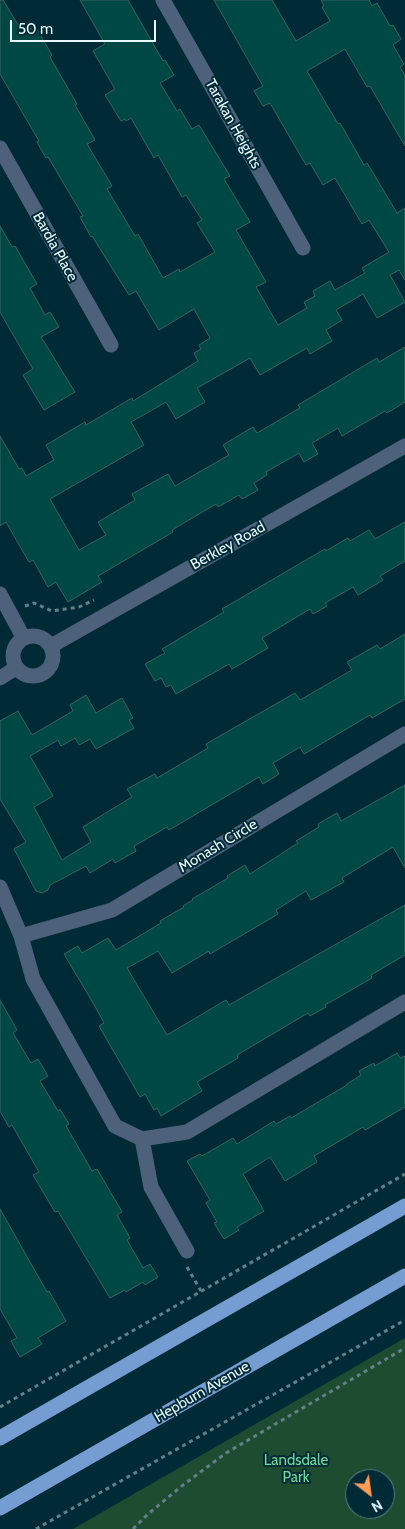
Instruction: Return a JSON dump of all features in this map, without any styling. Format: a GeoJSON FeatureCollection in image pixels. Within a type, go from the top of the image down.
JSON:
{"type":"FeatureCollection","features":[{"type":"Feature","properties":{"kind":"main road"},"geometry":{"type":"LineString","coordinates":[[0,1438],[405,1206]]}},
{"type":"Feature","properties":{"kind":"main road","name":"Hepburn Avenue"},"geometry":{"type":"LineString","coordinates":[[0,1508],[405,1276]]}},
{"type":"Feature","properties":{"kind":"street","name":"Tarakan Heights"},"geometry":{"type":"LineString","coordinates":[[163,0],[303,248]]}},
{"type":"Feature","properties":{"kind":"street","name":"Bardia Place"},"geometry":{"type":"LineString","coordinates":[[0,148],[111,345]]}},
{"type":"Feature","properties":{"kind":"street","name":"Berkley Road"},"geometry":{"type":"LineString","coordinates":[[51,646],[405,446]]}},
{"type":"Feature","properties":{"kind":"street"},"geometry":{"type":"LineString","coordinates":[[0,594],[24,637]]}},
{"type":"Feature","properties":{"kind":"street"},"geometry":{"type":"LineString","coordinates":[[31,635],[39,636],[51,646],[54,653],[53,661],[50,668],[44,673],[37,676],[29,676],[16,668],[13,660],[13,651],[16,643],[24,637],[31,635]]}},
{"type":"Feature","properties":{"kind":"street"},"geometry":{"type":"LineString","coordinates":[[0,678],[16,668]]}},
{"type":"Feature","properties":{"kind":"street","name":"Monash Circle"},"geometry":{"type":"LineString","coordinates":[[21,936],[112,910],[405,734]]}},
{"type":"Feature","properties":{"kind":"street"},"geometry":{"type":"LineString","coordinates":[[0,887],[21,936],[33,979],[115,1126],[142,1139],[187,1132],[405,1002]]}},
{"type":"Feature","properties":{"kind":"street"},"geometry":{"type":"LineString","coordinates":[[142,1139],[151,1186],[187,1251]]}},
{"type":"Feature","properties":{"kind":"path"},"geometry":{"type":"LineString","coordinates":[[10,612],[34,603],[52,611],[79,607],[95,599]]}},
{"type":"Feature","properties":{"kind":"path"},"geometry":{"type":"LineString","coordinates":[[0,1407],[405,1174]]}},
{"type":"Feature","properties":{"kind":"path"},"geometry":{"type":"LineString","coordinates":[[187,1251],[187,1268],[201,1291]]}},
{"type":"Feature","properties":{"kind":"path"},"geometry":{"type":"LineString","coordinates":[[36,1529],[405,1320]]}},
{"type":"Feature","properties":{"kind":"path"},"geometry":{"type":"LineString","coordinates":[[133,1529],[182,1485],[226,1453],[405,1348]]}},
{"type":"Feature","properties":{"kind":"green space","name":"Landsdale Park"},"geometry":{"type":"Polygon","coordinates":[[[405,1338],[405,1529],[73,1529],[405,1338]]]}},
{"type":"Feature","properties":{"kind":"building"},"geometry":{"type":"Polygon","coordinates":[[[0,0],[3,0],[23,33],[35,26],[52,55],[50,57],[95,140],[87,144],[112,186],[107,189],[135,236],[138,234],[163,278],[179,269],[180,272],[215,252],[197,223],[202,220],[186,195],[182,197],[158,155],[154,158],[131,118],[121,121],[105,95],[115,89],[93,51],[105,44],[80,0],[128,0],[163,61],[165,60],[174,75],[160,83],[177,111],[180,109],[192,129],[199,125],[230,176],[224,179],[250,222],[236,230],[266,282],[256,287],[278,325],[307,308],[304,302],[315,296],[313,291],[330,281],[335,290],[365,273],[362,268],[389,252],[369,220],[362,224],[335,178],[323,185],[310,163],[306,165],[270,103],[263,106],[254,91],[263,86],[214,0],[272,0],[296,41],[330,21],[322,7],[324,6],[321,0],[369,0],[372,6],[377,3],[390,26],[393,25],[401,39],[393,45],[404,64],[400,67],[405,75],[405,146],[370,86],[367,87],[345,49],[307,71],[338,124],[340,123],[364,165],[367,163],[397,213],[405,208],[405,280],[399,270],[390,275],[405,302],[377,318],[363,294],[336,310],[342,320],[326,330],[332,341],[310,354],[307,348],[260,375],[250,358],[197,388],[205,402],[176,419],[166,402],[131,422],[144,445],[50,499],[79,550],[106,535],[98,522],[135,500],[132,494],[168,474],[175,486],[229,455],[223,445],[253,427],[257,433],[300,408],[298,405],[377,358],[379,362],[405,347],[405,402],[387,413],[385,411],[342,436],[338,428],[312,443],[318,454],[304,462],[299,453],[266,472],[267,475],[254,483],[258,490],[242,499],[239,495],[218,507],[216,504],[172,530],[173,532],[98,576],[102,582],[68,602],[56,582],[48,587],[33,560],[29,562],[6,522],[0,526],[0,436],[19,469],[22,468],[26,476],[54,460],[46,445],[85,422],[86,425],[132,398],[133,401],[198,361],[194,353],[201,349],[199,345],[210,338],[194,309],[159,330],[136,291],[129,295],[91,237],[80,217],[83,216],[48,157],[46,158],[37,142],[39,141],[0,74],[0,0]]]}},
{"type":"Feature","properties":{"kind":"building"},"geometry":{"type":"Polygon","coordinates":[[[0,226],[12,247],[15,246],[37,284],[30,288],[45,315],[50,312],[59,327],[41,337],[75,392],[44,410],[23,375],[33,369],[0,312],[0,226]]]}},
{"type":"Feature","properties":{"kind":"building"},"geometry":{"type":"Polygon","coordinates":[[[405,522],[405,561],[380,576],[383,580],[358,595],[353,587],[325,603],[327,606],[313,614],[310,609],[262,638],[268,648],[232,669],[229,664],[176,694],[171,685],[166,687],[161,678],[155,681],[145,664],[165,653],[162,649],[224,612],[222,609],[325,549],[326,551],[348,538],[350,541],[369,530],[375,539],[405,522]]]}},
{"type":"Feature","properties":{"kind":"building"},"geometry":{"type":"Polygon","coordinates":[[[405,634],[405,699],[372,718],[370,715],[304,754],[300,747],[273,763],[279,774],[263,784],[259,777],[169,830],[167,827],[134,846],[136,851],[115,863],[113,859],[90,873],[86,866],[50,885],[48,890],[42,893],[36,891],[14,849],[26,842],[0,799],[0,721],[18,711],[32,735],[73,711],[70,705],[86,695],[96,713],[122,698],[133,718],[129,720],[134,728],[96,749],[90,739],[79,745],[75,738],[61,746],[58,740],[30,756],[53,796],[34,807],[62,860],[91,842],[83,827],[132,797],[127,789],[155,774],[157,778],[208,748],[206,744],[295,693],[300,700],[352,670],[347,662],[377,645],[380,649],[405,634]]]}},
{"type":"Feature","properties":{"kind":"building"},"geometry":{"type":"Polygon","coordinates":[[[405,785],[405,868],[393,847],[342,878],[344,882],[311,900],[306,891],[276,910],[278,914],[210,954],[209,951],[172,973],[158,951],[127,968],[167,1035],[226,1000],[229,1005],[405,905],[405,955],[371,975],[372,978],[325,1005],[326,1007],[310,1016],[308,1013],[237,1055],[238,1058],[197,1082],[202,1091],[161,1116],[157,1108],[154,1110],[145,1094],[140,1097],[99,1026],[104,1023],[64,954],[78,946],[82,953],[108,938],[116,950],[161,923],[160,921],[184,907],[192,899],[228,878],[227,876],[245,865],[250,874],[298,843],[296,841],[319,827],[318,824],[337,813],[341,821],[405,785]]]}},
{"type":"Feature","properties":{"kind":"building"},"geometry":{"type":"Polygon","coordinates":[[[0,1000],[17,1030],[13,1033],[31,1063],[38,1059],[48,1076],[40,1081],[58,1111],[60,1109],[69,1124],[66,1126],[92,1171],[97,1169],[122,1212],[117,1215],[130,1238],[127,1240],[143,1268],[150,1264],[158,1277],[145,1285],[143,1282],[126,1292],[125,1290],[110,1298],[58,1211],[55,1212],[33,1175],[39,1172],[12,1125],[9,1127],[0,1111],[0,1000]]]}},
{"type":"Feature","properties":{"kind":"building"},"geometry":{"type":"Polygon","coordinates":[[[397,1053],[400,1058],[405,1056],[405,1107],[365,1130],[363,1127],[314,1156],[317,1162],[285,1181],[270,1157],[243,1174],[264,1211],[237,1227],[239,1230],[224,1239],[214,1223],[217,1222],[206,1203],[210,1200],[187,1161],[200,1154],[202,1156],[233,1138],[237,1144],[274,1121],[276,1124],[290,1116],[291,1118],[347,1085],[361,1075],[359,1071],[374,1063],[375,1066],[397,1053]]]}},
{"type":"Feature","properties":{"kind":"building"},"geometry":{"type":"Polygon","coordinates":[[[0,1209],[47,1292],[49,1291],[66,1321],[38,1338],[42,1344],[20,1357],[11,1341],[17,1338],[0,1309],[0,1209]]]}}]}
